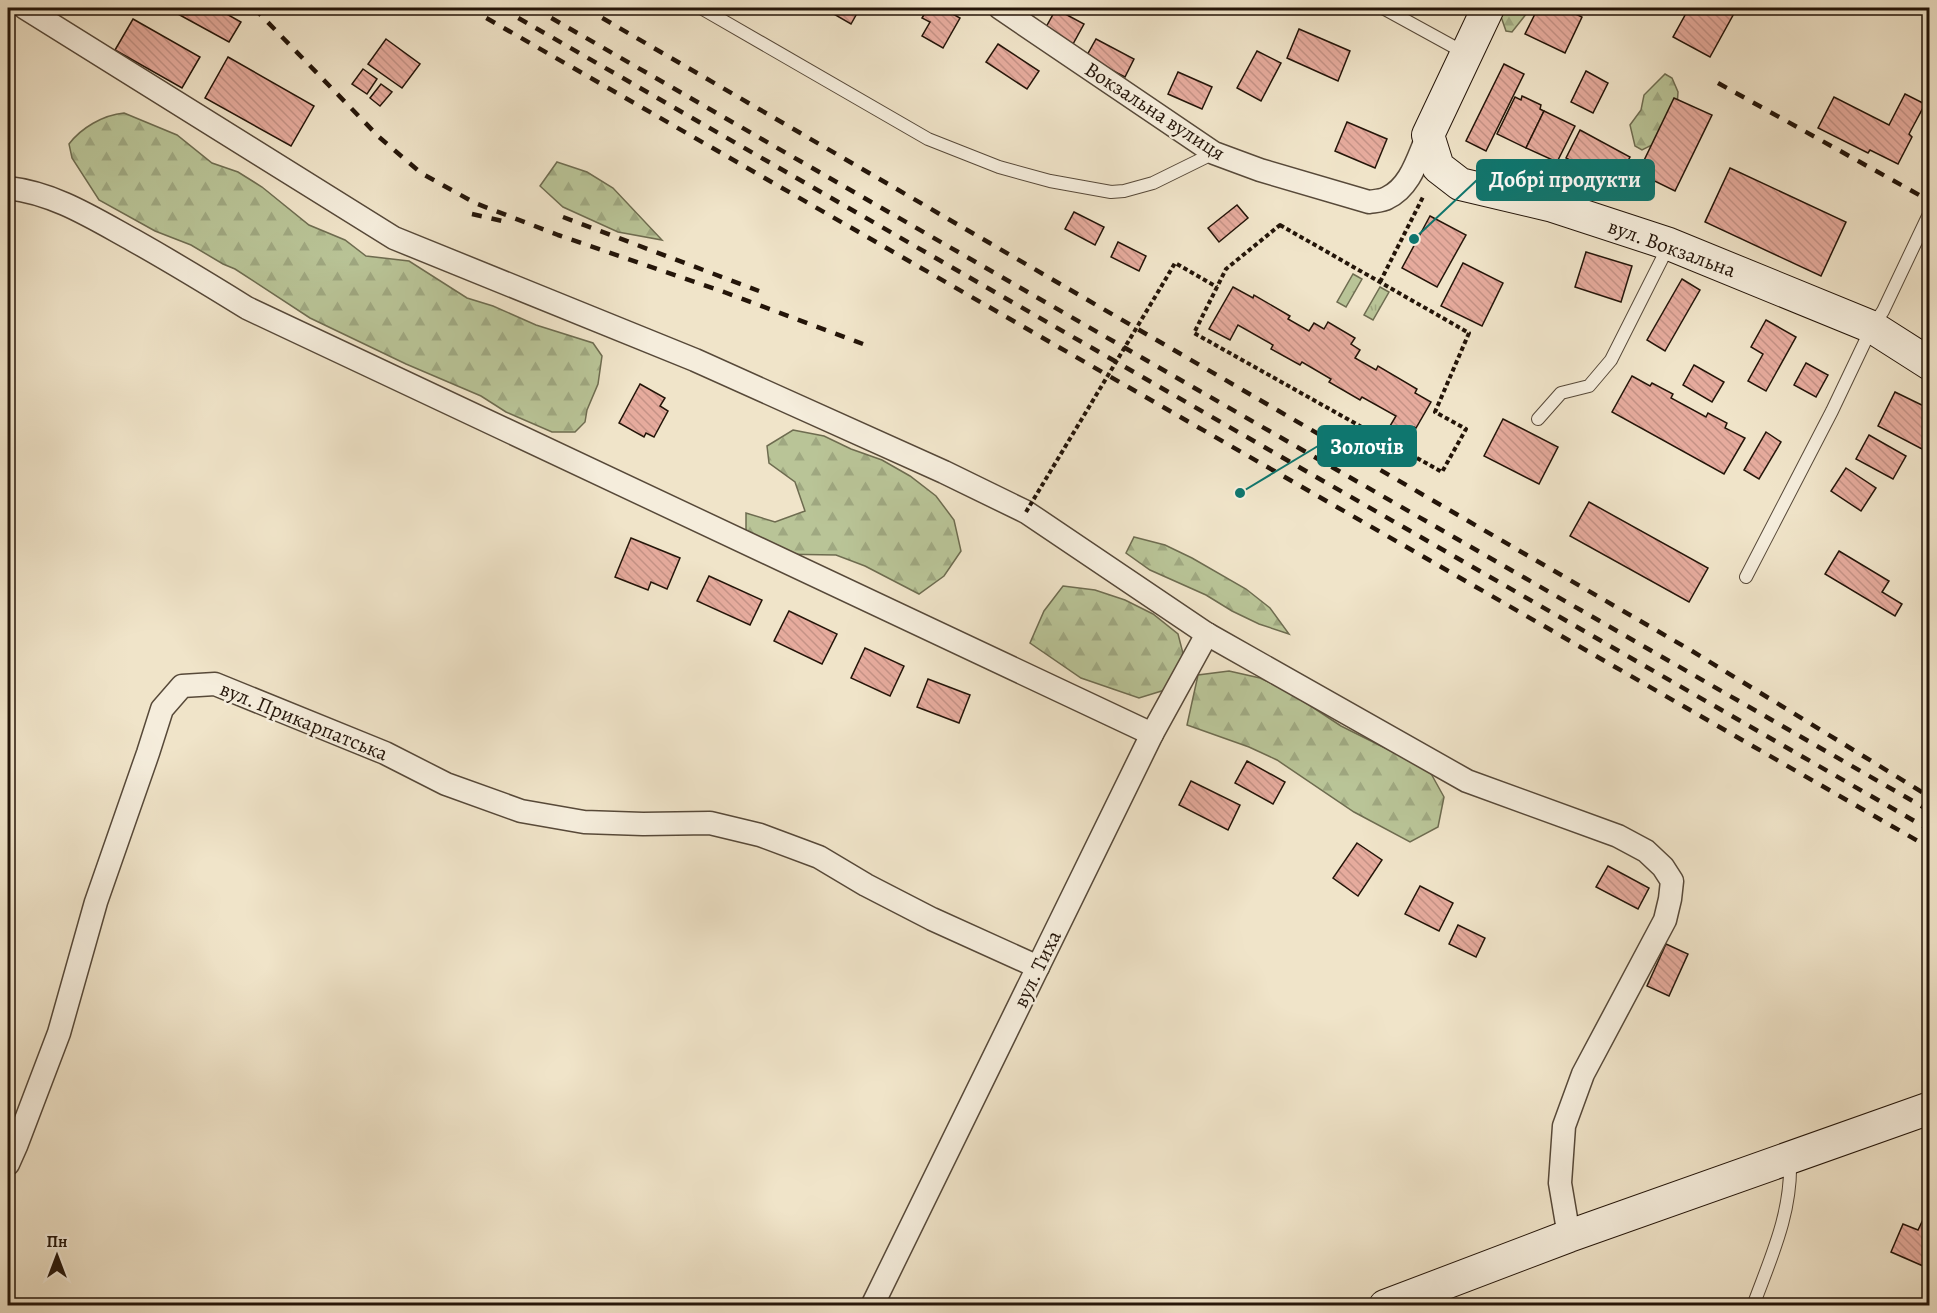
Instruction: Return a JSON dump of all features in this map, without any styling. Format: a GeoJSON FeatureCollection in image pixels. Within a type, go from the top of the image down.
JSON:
{"type":"FeatureCollection","features":[{"type":"Feature","properties":{"kind":"street"},"geometry":{"type":"LineString","coordinates":[[25,8],[394,238],[695,360],[944,472],[1026,512],[1207,634],[1467,781],[1618,836],[1646,850],[1663,867],[1672,881],[1670,899],[1665,920],[1583,1074],[1564,1126],[1560,1183],[1569,1236]]}},
{"type":"Feature","properties":{"kind":"street","name":"Вокзальна вулиця"},"geometry":{"type":"LineString","coordinates":[[1000,8],[1214,153],[1260,170],[1369,202],[1386,199],[1400,190],[1409,178],[1428,135]]}},
{"type":"Feature","properties":{"kind":"street"},"geometry":{"type":"LineString","coordinates":[[1438,167],[1428,135],[1488,8]]}},
{"type":"Feature","properties":{"kind":"street","name":"вул. Вокзальна"},"geometry":{"type":"LineString","coordinates":[[1438,167],[1460,184],[1553,206],[1669,244],[1872,327],[1929,364]]}},
{"type":"Feature","properties":{"kind":"street"},"geometry":{"type":"LineString","coordinates":[[8,188],[23,189],[62,201],[184,269],[248,308],[1152,734]]}},
{"type":"Feature","properties":{"kind":"street","name":"вул. Тиха"},"geometry":{"type":"LineString","coordinates":[[872,1305],[1152,734],[1207,634]]}},
{"type":"Feature","properties":{"kind":"street","name":"вул. Прикарпатська"},"geometry":{"type":"LineString","coordinates":[[8,1164],[59,1033],[96,902],[162,709],[182,686],[215,684],[385,753],[446,784],[521,811],[584,822],[710,823],[760,835],[819,857],[866,885],[932,919],[1038,967]]}},
{"type":"Feature","properties":{"kind":"street"},"geometry":{"type":"LineString","coordinates":[[1384,1305],[1569,1236],[1929,1108]]}},
{"type":"Feature","properties":{"kind":"lane"},"geometry":{"type":"LineString","coordinates":[[701,8],[928,139],[999,167],[1050,181],[1111,192],[1124,192],[1153,183],[1214,153]]}},
{"type":"Feature","properties":{"kind":"lane"},"geometry":{"type":"LineString","coordinates":[[1383,8],[1465,53]]}},
{"type":"Feature","properties":{"kind":"lane"},"geometry":{"type":"LineString","coordinates":[[1746,577],[1832,411],[1872,327],[1883,311],[1929,212]]}},
{"type":"Feature","properties":{"kind":"lane"},"geometry":{"type":"LineString","coordinates":[[1538,419],[1561,393],[1590,386],[1611,360],[1669,244]]}},
{"type":"Feature","properties":{"kind":"lane"},"geometry":{"type":"LineString","coordinates":[[1753,1305],[1785,1220],[1790,1159]]}},
{"type":"Feature","properties":{"kind":"path"},"geometry":{"type":"LineString","coordinates":[[1380,282],[1438,167]]}},
{"type":"Feature","properties":{"kind":"path"},"geometry":{"type":"LineString","coordinates":[[1280,225],[1380,282],[1469,333],[1435,412],[1466,429],[1442,472],[1194,333],[1226,269],[1280,225]]}},
{"type":"Feature","properties":{"kind":"path"},"geometry":{"type":"LineString","coordinates":[[1026,512],[1175,263],[1217,287]]}},
{"type":"Feature","properties":{"kind":"green space"},"geometry":{"type":"Polygon","coordinates":[[[1498,8],[1531,8],[1512,32],[1506,31],[1498,8]]]}},
{"type":"Feature","properties":{"kind":"green space"},"geometry":{"type":"Polygon","coordinates":[[[1665,74],[1672,78],[1678,92],[1677,108],[1658,142],[1642,150],[1635,146],[1630,125],[1641,110],[1644,95],[1665,74]]]}},
{"type":"Feature","properties":{"kind":"green space"},"geometry":{"type":"Polygon","coordinates":[[[124,113],[177,135],[212,163],[238,172],[262,187],[309,225],[345,240],[366,256],[409,261],[467,298],[493,306],[536,325],[593,343],[602,356],[598,384],[587,410],[585,422],[575,432],[552,432],[506,412],[481,396],[406,364],[310,318],[235,269],[191,245],[155,231],[99,200],[72,158],[69,144],[93,123],[108,116],[124,113]]]}},
{"type":"Feature","properties":{"kind":"green space"},"geometry":{"type":"Polygon","coordinates":[[[557,162],[587,172],[613,188],[662,240],[618,232],[563,207],[540,186],[557,162]]]}},
{"type":"Feature","properties":{"kind":"green space"},"geometry":{"type":"Polygon","coordinates":[[[1353,274],[1362,279],[1346,307],[1337,302],[1353,274]]]}},
{"type":"Feature","properties":{"kind":"green space"},"geometry":{"type":"Polygon","coordinates":[[[1380,287],[1389,292],[1373,320],[1364,315],[1380,287]]]}},
{"type":"Feature","properties":{"kind":"green space"},"geometry":{"type":"Polygon","coordinates":[[[793,430],[824,436],[882,460],[910,476],[936,496],[954,520],[961,551],[944,576],[919,594],[865,566],[836,555],[775,554],[746,543],[746,513],[775,522],[805,511],[795,482],[769,463],[767,446],[793,430]]]}},
{"type":"Feature","properties":{"kind":"green space"},"geometry":{"type":"Polygon","coordinates":[[[1134,537],[1165,545],[1246,589],[1270,608],[1289,634],[1259,624],[1206,595],[1150,570],[1126,553],[1134,537]]]}},
{"type":"Feature","properties":{"kind":"green space"},"geometry":{"type":"Polygon","coordinates":[[[1063,586],[1095,590],[1125,600],[1153,614],[1178,634],[1186,665],[1168,689],[1139,698],[1081,678],[1030,643],[1044,611],[1063,586]]]}},
{"type":"Feature","properties":{"kind":"green space"},"geometry":{"type":"Polygon","coordinates":[[[1229,671],[1260,678],[1288,691],[1341,726],[1429,770],[1444,797],[1438,827],[1410,842],[1354,812],[1277,760],[1249,747],[1187,725],[1198,675],[1229,671]]]}},
{"type":"Feature","properties":{"kind":"building"},"geometry":{"type":"Polygon","coordinates":[[[167,8],[216,8],[241,22],[229,42],[167,8]]]}},
{"type":"Feature","properties":{"kind":"building"},"geometry":{"type":"Polygon","coordinates":[[[835,8],[860,8],[851,24],[832,13],[835,8]]]}},
{"type":"Feature","properties":{"kind":"building"},"geometry":{"type":"Polygon","coordinates":[[[928,8],[942,8],[960,18],[943,48],[922,36],[930,22],[922,18],[928,8]]]}},
{"type":"Feature","properties":{"kind":"building"},"geometry":{"type":"Polygon","coordinates":[[[1538,8],[1563,8],[1582,17],[1565,53],[1525,34],[1538,8]]]}},
{"type":"Feature","properties":{"kind":"building"},"geometry":{"type":"Polygon","coordinates":[[[1689,8],[1737,8],[1710,57],[1673,37],[1689,8]]]}},
{"type":"Feature","properties":{"kind":"building"},"geometry":{"type":"Polygon","coordinates":[[[1056,9],[1084,24],[1073,44],[1045,29],[1056,9]]]}},
{"type":"Feature","properties":{"kind":"building"},"geometry":{"type":"Polygon","coordinates":[[[133,19],[200,57],[182,88],[115,50],[133,19]]]}},
{"type":"Feature","properties":{"kind":"building"},"geometry":{"type":"Polygon","coordinates":[[[1299,29],[1350,51],[1338,81],[1287,58],[1299,29]]]}},
{"type":"Feature","properties":{"kind":"building"},"geometry":{"type":"Polygon","coordinates":[[[386,39],[420,64],[402,88],[368,64],[386,39]]]}},
{"type":"Feature","properties":{"kind":"building"},"geometry":{"type":"Polygon","coordinates":[[[1096,39],[1134,59],[1125,77],[1086,57],[1096,39]]]}},
{"type":"Feature","properties":{"kind":"building"},"geometry":{"type":"Polygon","coordinates":[[[998,44],[1039,71],[1027,89],[986,62],[998,44]]]}},
{"type":"Feature","properties":{"kind":"building"},"geometry":{"type":"Polygon","coordinates":[[[1257,51],[1281,63],[1261,101],[1237,88],[1257,51]]]}},
{"type":"Feature","properties":{"kind":"building"},"geometry":{"type":"Polygon","coordinates":[[[228,57],[314,106],[291,146],[205,98],[228,57]]]}},
{"type":"Feature","properties":{"kind":"building"},"geometry":{"type":"Polygon","coordinates":[[[1504,64],[1524,74],[1486,151],[1466,141],[1504,64]]]}},
{"type":"Feature","properties":{"kind":"building"},"geometry":{"type":"Polygon","coordinates":[[[363,69],[377,79],[367,94],[352,84],[363,69]]]}},
{"type":"Feature","properties":{"kind":"building"},"geometry":{"type":"Polygon","coordinates":[[[1586,71],[1608,83],[1593,113],[1571,102],[1586,71]]]}},
{"type":"Feature","properties":{"kind":"building"},"geometry":{"type":"Polygon","coordinates":[[[1178,72],[1212,87],[1202,109],[1168,94],[1178,72]]]}},
{"type":"Feature","properties":{"kind":"building"},"geometry":{"type":"Polygon","coordinates":[[[381,84],[392,92],[380,106],[370,98],[381,84]]]}},
{"type":"Feature","properties":{"kind":"building"},"geometry":{"type":"Polygon","coordinates":[[[1905,94],[1925,104],[1909,134],[1912,137],[1898,164],[1870,150],[1868,153],[1818,128],[1834,97],[1889,125],[1905,94]]]}},
{"type":"Feature","properties":{"kind":"building"},"geometry":{"type":"Polygon","coordinates":[[[1522,96],[1541,105],[1540,109],[1544,111],[1526,148],[1497,134],[1515,97],[1521,100],[1522,96]]]}},
{"type":"Feature","properties":{"kind":"building"},"geometry":{"type":"Polygon","coordinates":[[[1674,98],[1712,115],[1675,191],[1638,173],[1674,98]]]}},
{"type":"Feature","properties":{"kind":"building"},"geometry":{"type":"Polygon","coordinates":[[[1544,111],[1575,126],[1557,162],[1526,148],[1544,111]]]}},
{"type":"Feature","properties":{"kind":"building"},"geometry":{"type":"Polygon","coordinates":[[[1347,122],[1387,139],[1375,168],[1335,151],[1347,122]]]}},
{"type":"Feature","properties":{"kind":"building"},"geometry":{"type":"Polygon","coordinates":[[[1580,130],[1630,157],[1615,184],[1566,158],[1580,130]]]}},
{"type":"Feature","properties":{"kind":"building"},"geometry":{"type":"Polygon","coordinates":[[[1730,168],[1846,222],[1821,276],[1705,222],[1730,168]]]}},
{"type":"Feature","properties":{"kind":"building"},"geometry":{"type":"Polygon","coordinates":[[[1237,205],[1248,218],[1219,242],[1208,228],[1237,205]]]}},
{"type":"Feature","properties":{"kind":"building"},"geometry":{"type":"Polygon","coordinates":[[[1074,212],[1104,227],[1095,245],[1065,229],[1074,212]]]}},
{"type":"Feature","properties":{"kind":"building"},"geometry":{"type":"Polygon","coordinates":[[[1430,216],[1466,235],[1437,287],[1402,268],[1430,216]]]}},
{"type":"Feature","properties":{"kind":"building"},"geometry":{"type":"Polygon","coordinates":[[[1118,242],[1146,256],[1139,271],[1111,257],[1118,242]]]}},
{"type":"Feature","properties":{"kind":"building"},"geometry":{"type":"Polygon","coordinates":[[[1586,252],[1632,266],[1621,302],[1575,287],[1586,252]]]}},
{"type":"Feature","properties":{"kind":"building"},"geometry":{"type":"Polygon","coordinates":[[[1463,263],[1503,283],[1482,326],[1441,306],[1463,263]]]}},
{"type":"Feature","properties":{"kind":"building"},"geometry":{"type":"Polygon","coordinates":[[[1682,279],[1700,290],[1665,351],[1647,340],[1682,279]]]}},
{"type":"Feature","properties":{"kind":"building"},"geometry":{"type":"Polygon","coordinates":[[[1233,287],[1253,298],[1254,295],[1290,316],[1288,319],[1309,331],[1314,323],[1324,329],[1328,322],[1355,338],[1351,344],[1360,350],[1355,358],[1376,370],[1378,366],[1417,389],[1415,393],[1431,402],[1405,442],[1387,431],[1396,416],[1362,397],[1360,400],[1329,382],[1331,379],[1302,362],[1300,365],[1271,349],[1273,345],[1238,325],[1230,340],[1209,329],[1233,287]]]}},
{"type":"Feature","properties":{"kind":"building"},"geometry":{"type":"Polygon","coordinates":[[[1766,320],[1796,337],[1766,391],[1748,381],[1763,354],[1751,347],[1766,320]]]}},
{"type":"Feature","properties":{"kind":"building"},"geometry":{"type":"Polygon","coordinates":[[[1806,363],[1828,375],[1816,397],[1794,385],[1806,363]]]}},
{"type":"Feature","properties":{"kind":"building"},"geometry":{"type":"Polygon","coordinates":[[[1694,365],[1724,382],[1712,402],[1683,385],[1694,365]]]}},
{"type":"Feature","properties":{"kind":"building"},"geometry":{"type":"Polygon","coordinates":[[[1632,376],[1650,386],[1652,383],[1673,394],[1671,398],[1706,417],[1708,413],[1727,423],[1725,428],[1745,438],[1724,474],[1612,412],[1632,376]]]}},
{"type":"Feature","properties":{"kind":"building"},"geometry":{"type":"Polygon","coordinates":[[[640,384],[665,398],[660,406],[668,411],[654,437],[646,433],[644,437],[619,423],[640,384]]]}},
{"type":"Feature","properties":{"kind":"building"},"geometry":{"type":"Polygon","coordinates":[[[1895,392],[1930,409],[1930,434],[1922,449],[1878,426],[1895,392]]]}},
{"type":"Feature","properties":{"kind":"building"},"geometry":{"type":"Polygon","coordinates":[[[1503,419],[1558,447],[1539,484],[1484,456],[1503,419]]]}},
{"type":"Feature","properties":{"kind":"building"},"geometry":{"type":"Polygon","coordinates":[[[1766,432],[1781,442],[1759,479],[1744,470],[1766,432]]]}},
{"type":"Feature","properties":{"kind":"building"},"geometry":{"type":"Polygon","coordinates":[[[1869,435],[1906,456],[1893,479],[1856,459],[1869,435]]]}},
{"type":"Feature","properties":{"kind":"building"},"geometry":{"type":"Polygon","coordinates":[[[1846,468],[1876,488],[1861,511],[1831,491],[1846,468]]]}},
{"type":"Feature","properties":{"kind":"building"},"geometry":{"type":"Polygon","coordinates":[[[1589,502],[1708,568],[1689,602],[1570,536],[1589,502]]]}},
{"type":"Feature","properties":{"kind":"building"},"geometry":{"type":"Polygon","coordinates":[[[631,538],[680,558],[667,589],[651,582],[648,590],[615,577],[631,538]]]}},
{"type":"Feature","properties":{"kind":"building"},"geometry":{"type":"Polygon","coordinates":[[[1839,551],[1889,581],[1882,592],[1902,604],[1895,616],[1825,574],[1839,551]]]}},
{"type":"Feature","properties":{"kind":"building"},"geometry":{"type":"Polygon","coordinates":[[[709,576],[762,600],[750,625],[697,601],[709,576]]]}},
{"type":"Feature","properties":{"kind":"building"},"geometry":{"type":"Polygon","coordinates":[[[789,611],[837,634],[822,664],[774,641],[789,611]]]}},
{"type":"Feature","properties":{"kind":"building"},"geometry":{"type":"Polygon","coordinates":[[[865,648],[904,666],[890,696],[851,678],[865,648]]]}},
{"type":"Feature","properties":{"kind":"building"},"geometry":{"type":"Polygon","coordinates":[[[928,679],[970,695],[959,723],[917,707],[928,679]]]}},
{"type":"Feature","properties":{"kind":"building"},"geometry":{"type":"Polygon","coordinates":[[[1247,761],[1285,782],[1273,804],[1235,783],[1247,761]]]}},
{"type":"Feature","properties":{"kind":"building"},"geometry":{"type":"Polygon","coordinates":[[[1191,781],[1240,805],[1228,830],[1179,805],[1191,781]]]}},
{"type":"Feature","properties":{"kind":"building"},"geometry":{"type":"Polygon","coordinates":[[[1357,843],[1382,860],[1358,896],[1333,878],[1357,843]]]}},
{"type":"Feature","properties":{"kind":"building"},"geometry":{"type":"Polygon","coordinates":[[[1608,866],[1649,888],[1638,909],[1596,887],[1608,866]]]}},
{"type":"Feature","properties":{"kind":"building"},"geometry":{"type":"Polygon","coordinates":[[[1420,886],[1453,903],[1439,931],[1405,914],[1420,886]]]}},
{"type":"Feature","properties":{"kind":"building"},"geometry":{"type":"Polygon","coordinates":[[[1458,925],[1485,938],[1476,957],[1449,944],[1458,925]]]}},
{"type":"Feature","properties":{"kind":"building"},"geometry":{"type":"Polygon","coordinates":[[[1666,944],[1688,954],[1669,996],[1647,986],[1666,944]]]}},
{"type":"Feature","properties":{"kind":"building"},"geometry":{"type":"Polygon","coordinates":[[[1930,1205],[1930,1269],[1891,1252],[1903,1224],[1918,1230],[1930,1205]]]}},
{"type":"Feature","properties":{"kind":"railway"},"geometry":{"type":"LineString","coordinates":[[254,8],[379,137],[421,173],[475,203],[863,344]]}},
{"type":"Feature","properties":{"kind":"railway"},"geometry":{"type":"LineString","coordinates":[[469,8],[1930,848]]}},
{"type":"Feature","properties":{"kind":"railway"},"geometry":{"type":"LineString","coordinates":[[501,8],[1930,830]]}},
{"type":"Feature","properties":{"kind":"railway"},"geometry":{"type":"LineString","coordinates":[[534,8],[1930,811]]}},
{"type":"Feature","properties":{"kind":"railway"},"geometry":{"type":"LineString","coordinates":[[585,8],[1692,651],[1930,797]]}},
{"type":"Feature","properties":{"kind":"railway"},"geometry":{"type":"LineString","coordinates":[[1718,83],[1930,201]]}},
{"type":"Feature","properties":{"kind":"railway"},"geometry":{"type":"LineString","coordinates":[[472,214],[507,222]]}},
{"type":"Feature","properties":{"kind":"railway"},"geometry":{"type":"LineString","coordinates":[[563,217],[759,291]]}},
{"type":"Feature","properties":{"kind":"place","name":"Добрі продукти"},"geometry":{"type":"Point","coordinates":[1414,239]}},
{"type":"Feature","properties":{"kind":"place","name":"Золочів"},"geometry":{"type":"Point","coordinates":[1240,493]}}]}
